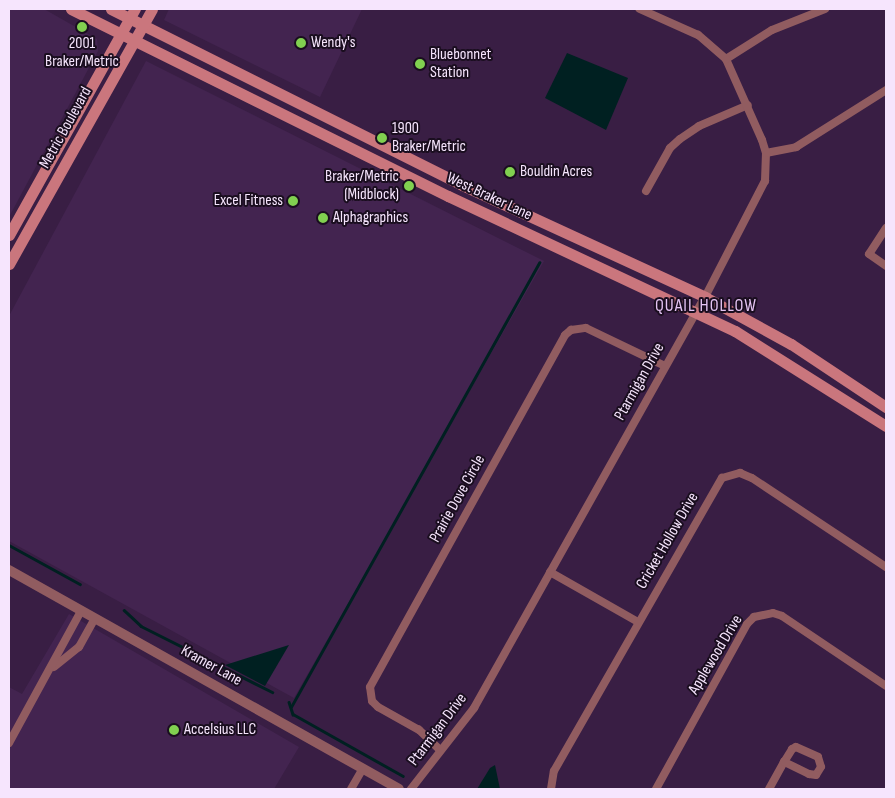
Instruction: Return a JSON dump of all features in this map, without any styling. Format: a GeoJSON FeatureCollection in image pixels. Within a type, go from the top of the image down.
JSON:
{"type":"FeatureCollection","features":[{"type":"Feature","properties":{"kind":"main road","name":"West Braker Lane"},"geometry":{"type":"LineString","coordinates":[[71,9],[133,42],[448,196],[696,311],[767,348],[884,420]]}},
{"type":"Feature","properties":{"kind":"main road","name":"West Braker Lane"},"geometry":{"type":"LineString","coordinates":[[111,9],[132,14],[142,25],[457,183],[705,297],[791,344],[886,406]]}},
{"type":"Feature","properties":{"kind":"main road","name":"Metric Boulevard"},"geometry":{"type":"LineString","coordinates":[[9,264],[152,9]]}},
{"type":"Feature","properties":{"kind":"main road","name":"Metric Boulevard"},"geometry":{"type":"LineString","coordinates":[[9,235],[132,14]]}},
{"type":"Feature","properties":{"kind":"main road"},"geometry":{"type":"LineString","coordinates":[[287,118],[298,103]]}},
{"type":"Feature","properties":{"kind":"main road"},"geometry":{"type":"LineString","coordinates":[[448,196],[457,183]]}},
{"type":"Feature","properties":{"kind":"street","name":"Ptarmigan Drive"},"geometry":{"type":"LineString","coordinates":[[411,789],[439,750],[474,708],[705,297],[759,198],[765,181],[766,153],[748,105],[726,59],[698,35],[640,9]]}},
{"type":"Feature","properties":{"kind":"street"},"geometry":{"type":"LineString","coordinates":[[726,59],[772,30],[819,10]]}},
{"type":"Feature","properties":{"kind":"street"},"geometry":{"type":"LineString","coordinates":[[766,153],[796,147],[886,90]]}},
{"type":"Feature","properties":{"kind":"street"},"geometry":{"type":"LineString","coordinates":[[646,191],[670,148],[699,126],[748,105]]}},
{"type":"Feature","properties":{"kind":"street"},"geometry":{"type":"LineString","coordinates":[[886,228],[868,254],[886,266]]}},
{"type":"Feature","properties":{"kind":"street","name":"Prairie Dove Circle"},"geometry":{"type":"LineString","coordinates":[[439,750],[419,730],[378,707],[372,701],[370,687],[565,335],[571,330],[586,328],[665,366]]}},
{"type":"Feature","properties":{"kind":"street","name":"Cricket Hollow Drive"},"geometry":{"type":"LineString","coordinates":[[551,789],[554,772],[715,486],[731,474],[752,478],[886,567]]}},
{"type":"Feature","properties":{"kind":"street","name":"Kramer Lane"},"geometry":{"type":"LineString","coordinates":[[9,570],[399,789]]}},
{"type":"Feature","properties":{"kind":"street"},"geometry":{"type":"LineString","coordinates":[[550,572],[638,622]]}},
{"type":"Feature","properties":{"kind":"street"},"geometry":{"type":"LineString","coordinates":[[9,743],[52,668],[81,611]]}},
{"type":"Feature","properties":{"kind":"street","name":"Applewood Drive"},"geometry":{"type":"LineString","coordinates":[[656,789],[747,624],[754,618],[773,613],[782,616],[886,686]]}},
{"type":"Feature","properties":{"kind":"street"},"geometry":{"type":"LineString","coordinates":[[52,668],[79,647],[95,618]]}},
{"type":"Feature","properties":{"kind":"street"},"geometry":{"type":"LineString","coordinates":[[769,789],[784,762],[792,749],[800,747],[818,757],[821,767],[816,775],[809,774],[784,762]]}},
{"type":"Feature","properties":{"kind":"street"},"geometry":{"type":"LineString","coordinates":[[351,789],[363,768]]}},
{"type":"Feature","properties":{"kind":"shaded area"},"geometry":{"type":"Polygon","coordinates":[[[9,9],[44,9],[97,39],[98,51],[9,217],[9,9]]]}},
{"type":"Feature","properties":{"kind":"shaded area"},"geometry":{"type":"Polygon","coordinates":[[[169,9],[362,9],[320,97],[164,20],[169,9]]]}},
{"type":"Feature","properties":{"kind":"shaded area"},"geometry":{"type":"Polygon","coordinates":[[[567,53],[628,78],[606,130],[545,98],[567,53]]]}},
{"type":"Feature","properties":{"kind":"shaded area"},"geometry":{"type":"Polygon","coordinates":[[[146,61],[544,261],[294,698],[9,541],[9,316],[146,61]]]}},
{"type":"Feature","properties":{"kind":"shaded area"},"geometry":{"type":"Polygon","coordinates":[[[69,614],[299,747],[274,789],[9,789],[9,687],[22,694],[69,614]]]}},
{"type":"Feature","properties":{"kind":"shaded area"},"geometry":{"type":"Polygon","coordinates":[[[289,645],[265,686],[225,665],[289,645]]]}},
{"type":"Feature","properties":{"kind":"shaded area"},"geometry":{"type":"Polygon","coordinates":[[[495,765],[500,789],[477,789],[490,768],[495,765]]]}},
{"type":"Feature","properties":{"kind":"waterway"},"geometry":{"type":"LineString","coordinates":[[291,707],[539,263]]}},
{"type":"Feature","properties":{"kind":"waterway"},"geometry":{"type":"LineString","coordinates":[[9,545],[80,584]]}},
{"type":"Feature","properties":{"kind":"waterway"},"geometry":{"type":"LineString","coordinates":[[124,610],[141,626],[272,692]]}},
{"type":"Feature","properties":{"kind":"waterway"},"geometry":{"type":"LineString","coordinates":[[289,702],[293,714],[403,776]]}},
{"type":"Feature","properties":{"kind":"place","name":"2001 Braker/Metric"},"geometry":{"type":"Point","coordinates":[82,27]}},
{"type":"Feature","properties":{"kind":"place","name":"Wendy's"},"geometry":{"type":"Point","coordinates":[301,43]}},
{"type":"Feature","properties":{"kind":"place","name":"Bluebonnet Station"},"geometry":{"type":"Point","coordinates":[420,64]}},
{"type":"Feature","properties":{"kind":"place","name":"1900 Braker/Metric"},"geometry":{"type":"Point","coordinates":[382,138]}},
{"type":"Feature","properties":{"kind":"place","name":"Bouldin Acres"},"geometry":{"type":"Point","coordinates":[510,172]}},
{"type":"Feature","properties":{"kind":"place","name":"Braker/Metric (Midblock)"},"geometry":{"type":"Point","coordinates":[409,186]}},
{"type":"Feature","properties":{"kind":"place","name":"Excel Fitness"},"geometry":{"type":"Point","coordinates":[293,201]}},
{"type":"Feature","properties":{"kind":"place","name":"Alphagraphics"},"geometry":{"type":"Point","coordinates":[323,218]}},
{"type":"Feature","properties":{"kind":"place","name":"Accelsius LLC"},"geometry":{"type":"Point","coordinates":[174,730]}},
{"type":"Feature","properties":{"kind":"district","name":"QUAIL HOLLOW"},"geometry":{"type":"Point","coordinates":[706,306]}}]}
